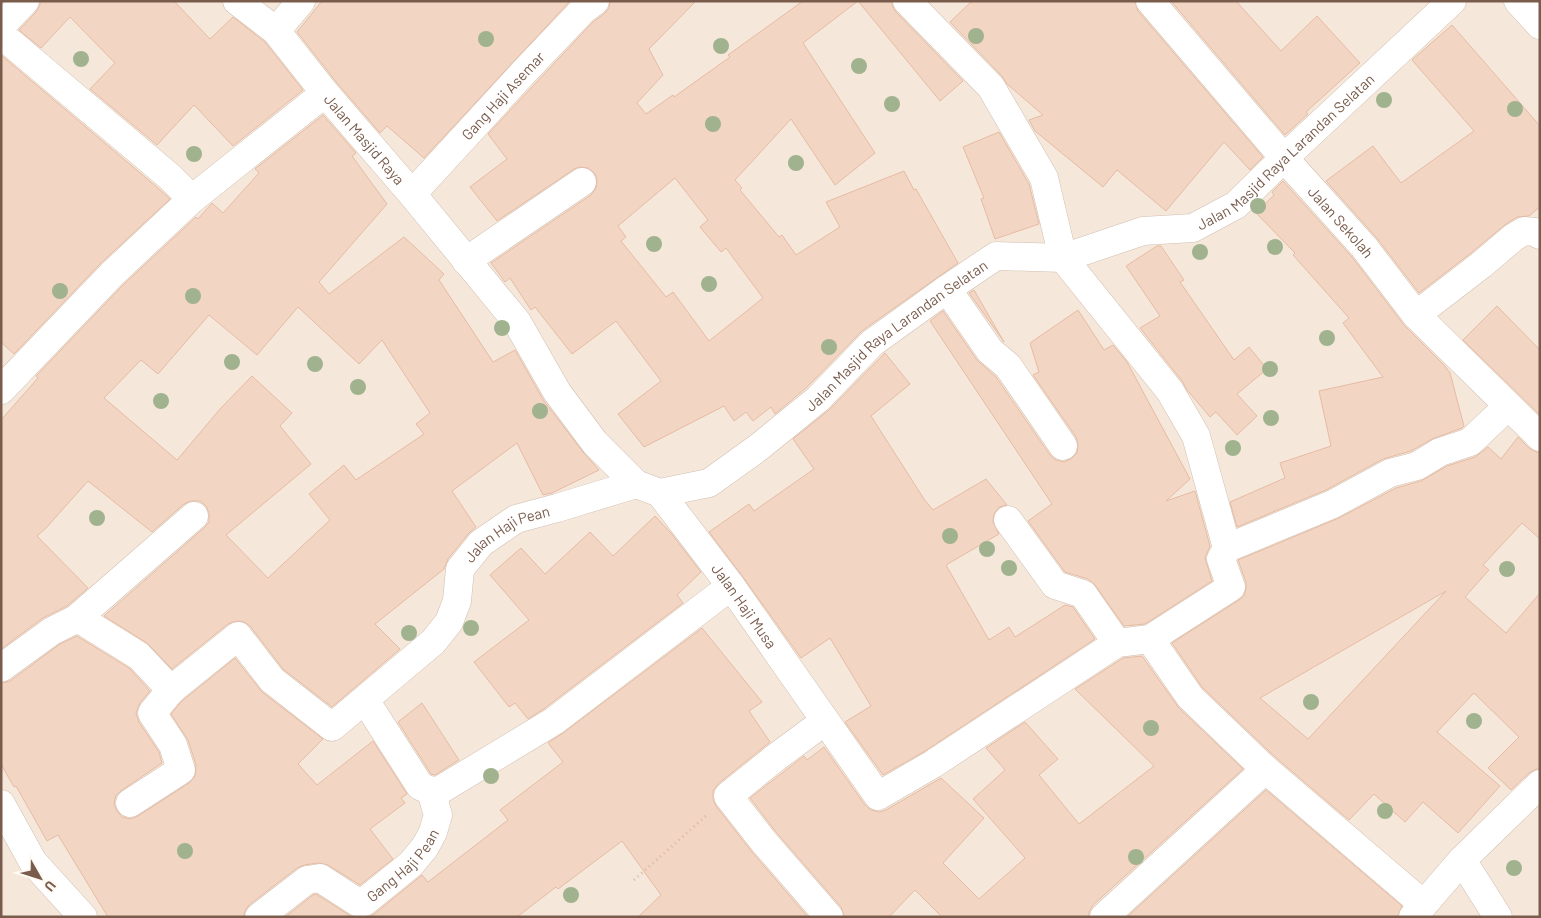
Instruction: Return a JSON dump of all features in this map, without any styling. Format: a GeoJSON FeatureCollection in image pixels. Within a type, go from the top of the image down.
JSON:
{"type":"FeatureCollection","features":[{"type":"Feature","properties":{"kind":"street"},"geometry":{"type":"LineString","coordinates":[[25,1],[6,34],[170,177],[192,199]]}},
{"type":"Feature","properties":{"kind":"street"},"geometry":{"type":"LineString","coordinates":[[237,1],[276,31],[325,92]]}},
{"type":"Feature","properties":{"kind":"street"},"geometry":{"type":"LineString","coordinates":[[276,31],[300,1]]}},
{"type":"Feature","properties":{"kind":"street","name":"Gang Haji Asemar"},"geometry":{"type":"LineString","coordinates":[[412,194],[583,10],[596,1]]}},
{"type":"Feature","properties":{"kind":"street"},"geometry":{"type":"LineString","coordinates":[[907,1],[991,87],[1044,178],[1063,258],[1170,391],[1196,436],[1227,548]]}},
{"type":"Feature","properties":{"kind":"street","name":"Jalan Sekolah"},"geometry":{"type":"LineString","coordinates":[[1150,1],[1284,158],[1364,247],[1416,315],[1540,437]]}},
{"type":"Feature","properties":{"kind":"street","name":"Jalan Masjid Raya Larandan Selatan"},"geometry":{"type":"LineString","coordinates":[[648,488],[709,483],[759,447],[818,399],[872,343],[996,256],[1063,258],[1143,231],[1193,228],[1236,205],[1452,1]]}},
{"type":"Feature","properties":{"kind":"street"},"geometry":{"type":"LineString","coordinates":[[1518,1],[1540,25]]}},
{"type":"Feature","properties":{"kind":"street","name":"Jalan Masjid Raya"},"geometry":{"type":"LineString","coordinates":[[5,379],[192,199],[325,92],[517,322],[557,392],[595,443],[648,488]]}},
{"type":"Feature","properties":{"kind":"street"},"geometry":{"type":"LineString","coordinates":[[466,261],[582,182]]}},
{"type":"Feature","properties":{"kind":"street"},"geometry":{"type":"LineString","coordinates":[[1416,315],[1514,237],[1524,231],[1540,235]]}},
{"type":"Feature","properties":{"kind":"street"},"geometry":{"type":"LineString","coordinates":[[947,289],[990,351],[1008,366],[1063,446]]}},
{"type":"Feature","properties":{"kind":"street"},"geometry":{"type":"LineString","coordinates":[[1008,520],[1055,585],[1082,594],[1117,643],[1150,639],[1231,587],[1221,559],[1227,548],[1333,504],[1390,473],[1417,466],[1440,452],[1470,442],[1508,406]]}},
{"type":"Feature","properties":{"kind":"street","name":"Jalan Haji Musa"},"geometry":{"type":"LineString","coordinates":[[648,488],[731,586],[878,796],[933,764],[1117,643]]}},
{"type":"Feature","properties":{"kind":"street","name":"Jalan Haji Pean"},"geometry":{"type":"LineString","coordinates":[[171,690],[238,636],[272,680],[332,727],[433,642],[449,622],[457,601],[460,569],[481,543],[516,518],[648,488]]}},
{"type":"Feature","properties":{"kind":"street"},"geometry":{"type":"LineString","coordinates":[[1,668],[52,631],[76,619],[194,516]]}},
{"type":"Feature","properties":{"kind":"street"},"geometry":{"type":"LineString","coordinates":[[365,700],[420,786],[431,791],[440,790],[554,721],[731,586]]}},
{"type":"Feature","properties":{"kind":"street"},"geometry":{"type":"LineString","coordinates":[[76,619],[86,623],[139,656],[171,690],[152,713],[173,745],[182,770],[130,802]]}},
{"type":"Feature","properties":{"kind":"street"},"geometry":{"type":"LineString","coordinates":[[1150,639],[1190,697],[1418,911],[1462,860],[1540,784]]}},
{"type":"Feature","properties":{"kind":"street"},"geometry":{"type":"LineString","coordinates":[[825,721],[728,796],[764,842],[829,917]]}},
{"type":"Feature","properties":{"kind":"street"},"geometry":{"type":"LineString","coordinates":[[1104,917],[1256,778],[1264,768]]}},
{"type":"Feature","properties":{"kind":"street","name":"Gang Haji Pean"},"geometry":{"type":"LineString","coordinates":[[259,917],[307,880],[314,878],[320,878],[359,903],[364,902],[411,864],[425,847],[433,832],[438,815],[431,791]]}},
{"type":"Feature","properties":{"kind":"street"},"geometry":{"type":"LineString","coordinates":[[1,804],[33,862],[83,917]]}},
{"type":"Feature","properties":{"kind":"street"},"geometry":{"type":"LineString","coordinates":[[1462,860],[1498,917]]}},
{"type":"Feature","properties":{"kind":"path"},"geometry":{"type":"LineString","coordinates":[[634,880],[728,796]]}},
{"type":"Feature","properties":{"kind":"shaded area"},"geometry":{"type":"Polygon","coordinates":[[[1,1],[1540,1],[1540,917],[1,917],[1,1]]]}},
{"type":"Feature","properties":{"kind":"building"},"geometry":{"type":"Polygon","coordinates":[[[40,1],[174,1],[210,39],[233,17],[265,42],[303,90],[233,146],[194,105],[157,145],[90,89],[115,63],[70,17],[41,48],[19,30],[36,12],[40,1]]]}},
{"type":"Feature","properties":{"kind":"building"},"geometry":{"type":"Polygon","coordinates":[[[322,1],[570,1],[424,158],[387,126],[380,133],[297,32],[322,1]]]}},
{"type":"Feature","properties":{"kind":"building"},"geometry":{"type":"Polygon","coordinates":[[[610,1],[696,1],[649,49],[663,75],[637,103],[646,114],[673,95],[674,97],[730,57],[728,55],[803,1],[858,1],[803,43],[875,153],[835,185],[791,119],[735,180],[742,188],[740,190],[779,237],[782,235],[796,255],[840,227],[826,202],[904,171],[958,263],[863,330],[807,387],[775,414],[771,407],[753,421],[746,412],[734,421],[724,406],[644,447],[618,414],[661,381],[616,321],[572,354],[535,307],[531,310],[510,278],[505,282],[491,263],[591,195],[596,188],[597,180],[595,174],[588,168],[580,167],[574,169],[497,221],[470,187],[507,159],[488,134],[593,22],[609,8],[610,1]],[[675,178],[618,226],[626,237],[621,241],[666,297],[673,292],[709,341],[763,298],[726,248],[721,252],[700,227],[708,220],[675,178]]]}},
{"type":"Feature","properties":{"kind":"building"},"geometry":{"type":"Polygon","coordinates":[[[858,1],[892,1],[896,12],[963,81],[940,101],[858,1]]]}},
{"type":"Feature","properties":{"kind":"building"},"geometry":{"type":"Polygon","coordinates":[[[972,1],[1135,1],[1138,11],[1263,157],[1250,170],[1224,142],[1166,211],[1117,170],[1103,187],[1035,131],[1029,120],[1043,115],[1007,84],[1002,76],[950,22],[972,1]]]}},
{"type":"Feature","properties":{"kind":"building"},"geometry":{"type":"Polygon","coordinates":[[[1171,1],[1236,1],[1281,51],[1317,16],[1360,63],[1306,112],[1308,114],[1285,135],[1171,1]]]}},
{"type":"Feature","properties":{"kind":"building"},"geometry":{"type":"Polygon","coordinates":[[[1452,25],[1540,126],[1540,207],[1529,216],[1517,217],[1506,224],[1419,293],[1376,237],[1326,181],[1373,146],[1401,183],[1474,131],[1412,60],[1452,25]]]}},
{"type":"Feature","properties":{"kind":"building"},"geometry":{"type":"Polygon","coordinates":[[[1,55],[170,199],[101,263],[14,354],[1,342],[1,55]]]}},
{"type":"Feature","properties":{"kind":"building"},"geometry":{"type":"Polygon","coordinates":[[[323,115],[356,153],[352,156],[387,204],[319,282],[329,294],[404,237],[444,274],[439,280],[493,362],[515,350],[544,401],[599,470],[552,493],[543,495],[517,443],[452,491],[476,527],[448,559],[444,569],[375,624],[400,649],[332,707],[283,669],[250,626],[244,622],[236,621],[228,624],[172,669],[147,643],[104,616],[204,528],[209,522],[209,513],[206,506],[200,501],[191,501],[184,504],[152,532],[88,481],[37,536],[88,588],[67,606],[43,618],[1,649],[1,420],[38,378],[36,376],[123,285],[196,217],[198,219],[212,203],[223,213],[259,173],[255,169],[323,115]],[[298,307],[257,355],[209,315],[158,374],[141,360],[104,398],[177,460],[220,409],[252,376],[292,413],[280,426],[311,464],[226,535],[268,578],[330,520],[309,494],[344,465],[356,480],[424,434],[416,424],[430,413],[382,340],[359,364],[298,307]]]}},
{"type":"Feature","properties":{"kind":"building"},"geometry":{"type":"Polygon","coordinates":[[[999,132],[1029,184],[1039,224],[995,239],[981,199],[984,198],[963,147],[999,132]]]}},
{"type":"Feature","properties":{"kind":"building"},"geometry":{"type":"Polygon","coordinates":[[[1283,181],[1352,257],[1404,325],[1450,373],[1464,426],[1432,439],[1411,451],[1383,459],[1326,490],[1237,527],[1230,502],[1285,478],[1280,463],[1331,446],[1319,391],[1383,377],[1343,323],[1349,318],[1293,255],[1295,253],[1256,213],[1274,195],[1272,192],[1283,181]]]}},
{"type":"Feature","properties":{"kind":"building"},"geometry":{"type":"Polygon","coordinates":[[[1157,246],[1161,246],[1184,280],[1180,282],[1234,360],[1249,347],[1267,369],[1237,394],[1257,416],[1237,435],[1216,412],[1210,417],[1140,328],[1160,316],[1126,266],[1157,246]]]}},
{"type":"Feature","properties":{"kind":"building"},"geometry":{"type":"Polygon","coordinates":[[[974,290],[1004,342],[969,293],[974,290]]]}},
{"type":"Feature","properties":{"kind":"building"},"geometry":{"type":"Polygon","coordinates":[[[1497,306],[1540,350],[1540,415],[1463,340],[1497,306]]]}},
{"type":"Feature","properties":{"kind":"building"},"geometry":{"type":"Polygon","coordinates":[[[1078,310],[1104,350],[1113,345],[1127,362],[1190,479],[1166,501],[1195,491],[1210,546],[1205,558],[1212,581],[1145,624],[1124,626],[1095,585],[1088,579],[1065,572],[1028,521],[1052,504],[930,321],[943,311],[977,360],[996,377],[1050,455],[1056,460],[1064,462],[1071,459],[1077,453],[1078,444],[1076,437],[1033,375],[1039,372],[1030,343],[1078,310]]]}},
{"type":"Feature","properties":{"kind":"building"},"geometry":{"type":"Polygon","coordinates":[[[885,353],[910,384],[871,416],[924,499],[933,510],[986,479],[1007,505],[999,507],[994,514],[993,522],[999,534],[946,565],[989,640],[1009,627],[1015,637],[1065,605],[1073,607],[1095,639],[925,751],[883,775],[845,722],[871,706],[830,638],[801,658],[709,532],[749,504],[754,511],[814,469],[793,439],[829,410],[885,353]]]}},
{"type":"Feature","properties":{"kind":"building"},"geometry":{"type":"Polygon","coordinates":[[[1518,437],[1529,448],[1540,452],[1540,539],[1522,523],[1483,565],[1489,570],[1465,597],[1506,633],[1540,593],[1540,769],[1529,773],[1511,790],[1488,768],[1519,737],[1474,693],[1437,732],[1500,786],[1458,833],[1423,802],[1405,822],[1374,794],[1349,820],[1274,756],[1202,687],[1172,643],[1244,596],[1246,582],[1238,560],[1339,518],[1396,488],[1421,481],[1447,466],[1475,457],[1488,447],[1501,459],[1518,437]],[[1446,591],[1260,698],[1308,739],[1446,591]]]}},
{"type":"Feature","properties":{"kind":"building"},"geometry":{"type":"Polygon","coordinates":[[[655,516],[671,533],[701,572],[677,595],[683,603],[528,719],[515,703],[509,707],[474,662],[529,620],[490,575],[521,548],[545,574],[590,532],[613,556],[655,516]]]}},
{"type":"Feature","properties":{"kind":"building"},"geometry":{"type":"Polygon","coordinates":[[[702,628],[762,702],[749,711],[770,742],[718,784],[713,791],[713,799],[716,806],[752,852],[808,917],[638,917],[661,895],[622,841],[517,917],[368,917],[422,875],[428,882],[508,820],[500,810],[563,762],[548,743],[702,628]]]}},
{"type":"Feature","properties":{"kind":"building"},"geometry":{"type":"Polygon","coordinates":[[[77,636],[129,668],[150,691],[140,703],[136,713],[139,722],[159,752],[162,763],[116,795],[114,804],[122,817],[130,819],[138,816],[189,783],[195,776],[196,765],[188,740],[171,714],[182,701],[235,658],[262,692],[323,739],[298,764],[317,785],[373,741],[407,794],[401,798],[405,803],[370,829],[393,859],[360,885],[328,865],[318,863],[304,865],[297,868],[249,905],[244,917],[108,917],[58,835],[47,841],[16,786],[14,787],[1,764],[1,683],[10,681],[60,644],[77,636]]]}},
{"type":"Feature","properties":{"kind":"building"},"geometry":{"type":"Polygon","coordinates":[[[1142,656],[1179,708],[1243,769],[1093,905],[1089,912],[1089,917],[942,917],[915,890],[889,917],[844,917],[841,907],[776,832],[750,798],[804,756],[807,760],[824,747],[865,805],[871,810],[879,812],[886,810],[941,778],[984,818],[943,863],[979,899],[1025,858],[973,799],[1005,770],[986,748],[1025,722],[1058,759],[1039,775],[1079,824],[1154,766],[1075,689],[1123,658],[1142,656]]]}},
{"type":"Feature","properties":{"kind":"building"},"geometry":{"type":"Polygon","coordinates":[[[422,703],[459,760],[435,775],[431,774],[398,722],[422,703]]]}},
{"type":"Feature","properties":{"kind":"building"},"geometry":{"type":"Polygon","coordinates":[[[1266,790],[1402,906],[1398,917],[1127,917],[1266,790]]]}},
{"type":"Feature","properties":{"kind":"building"},"geometry":{"type":"Polygon","coordinates":[[[316,894],[352,917],[285,917],[316,894]]]}}]}
